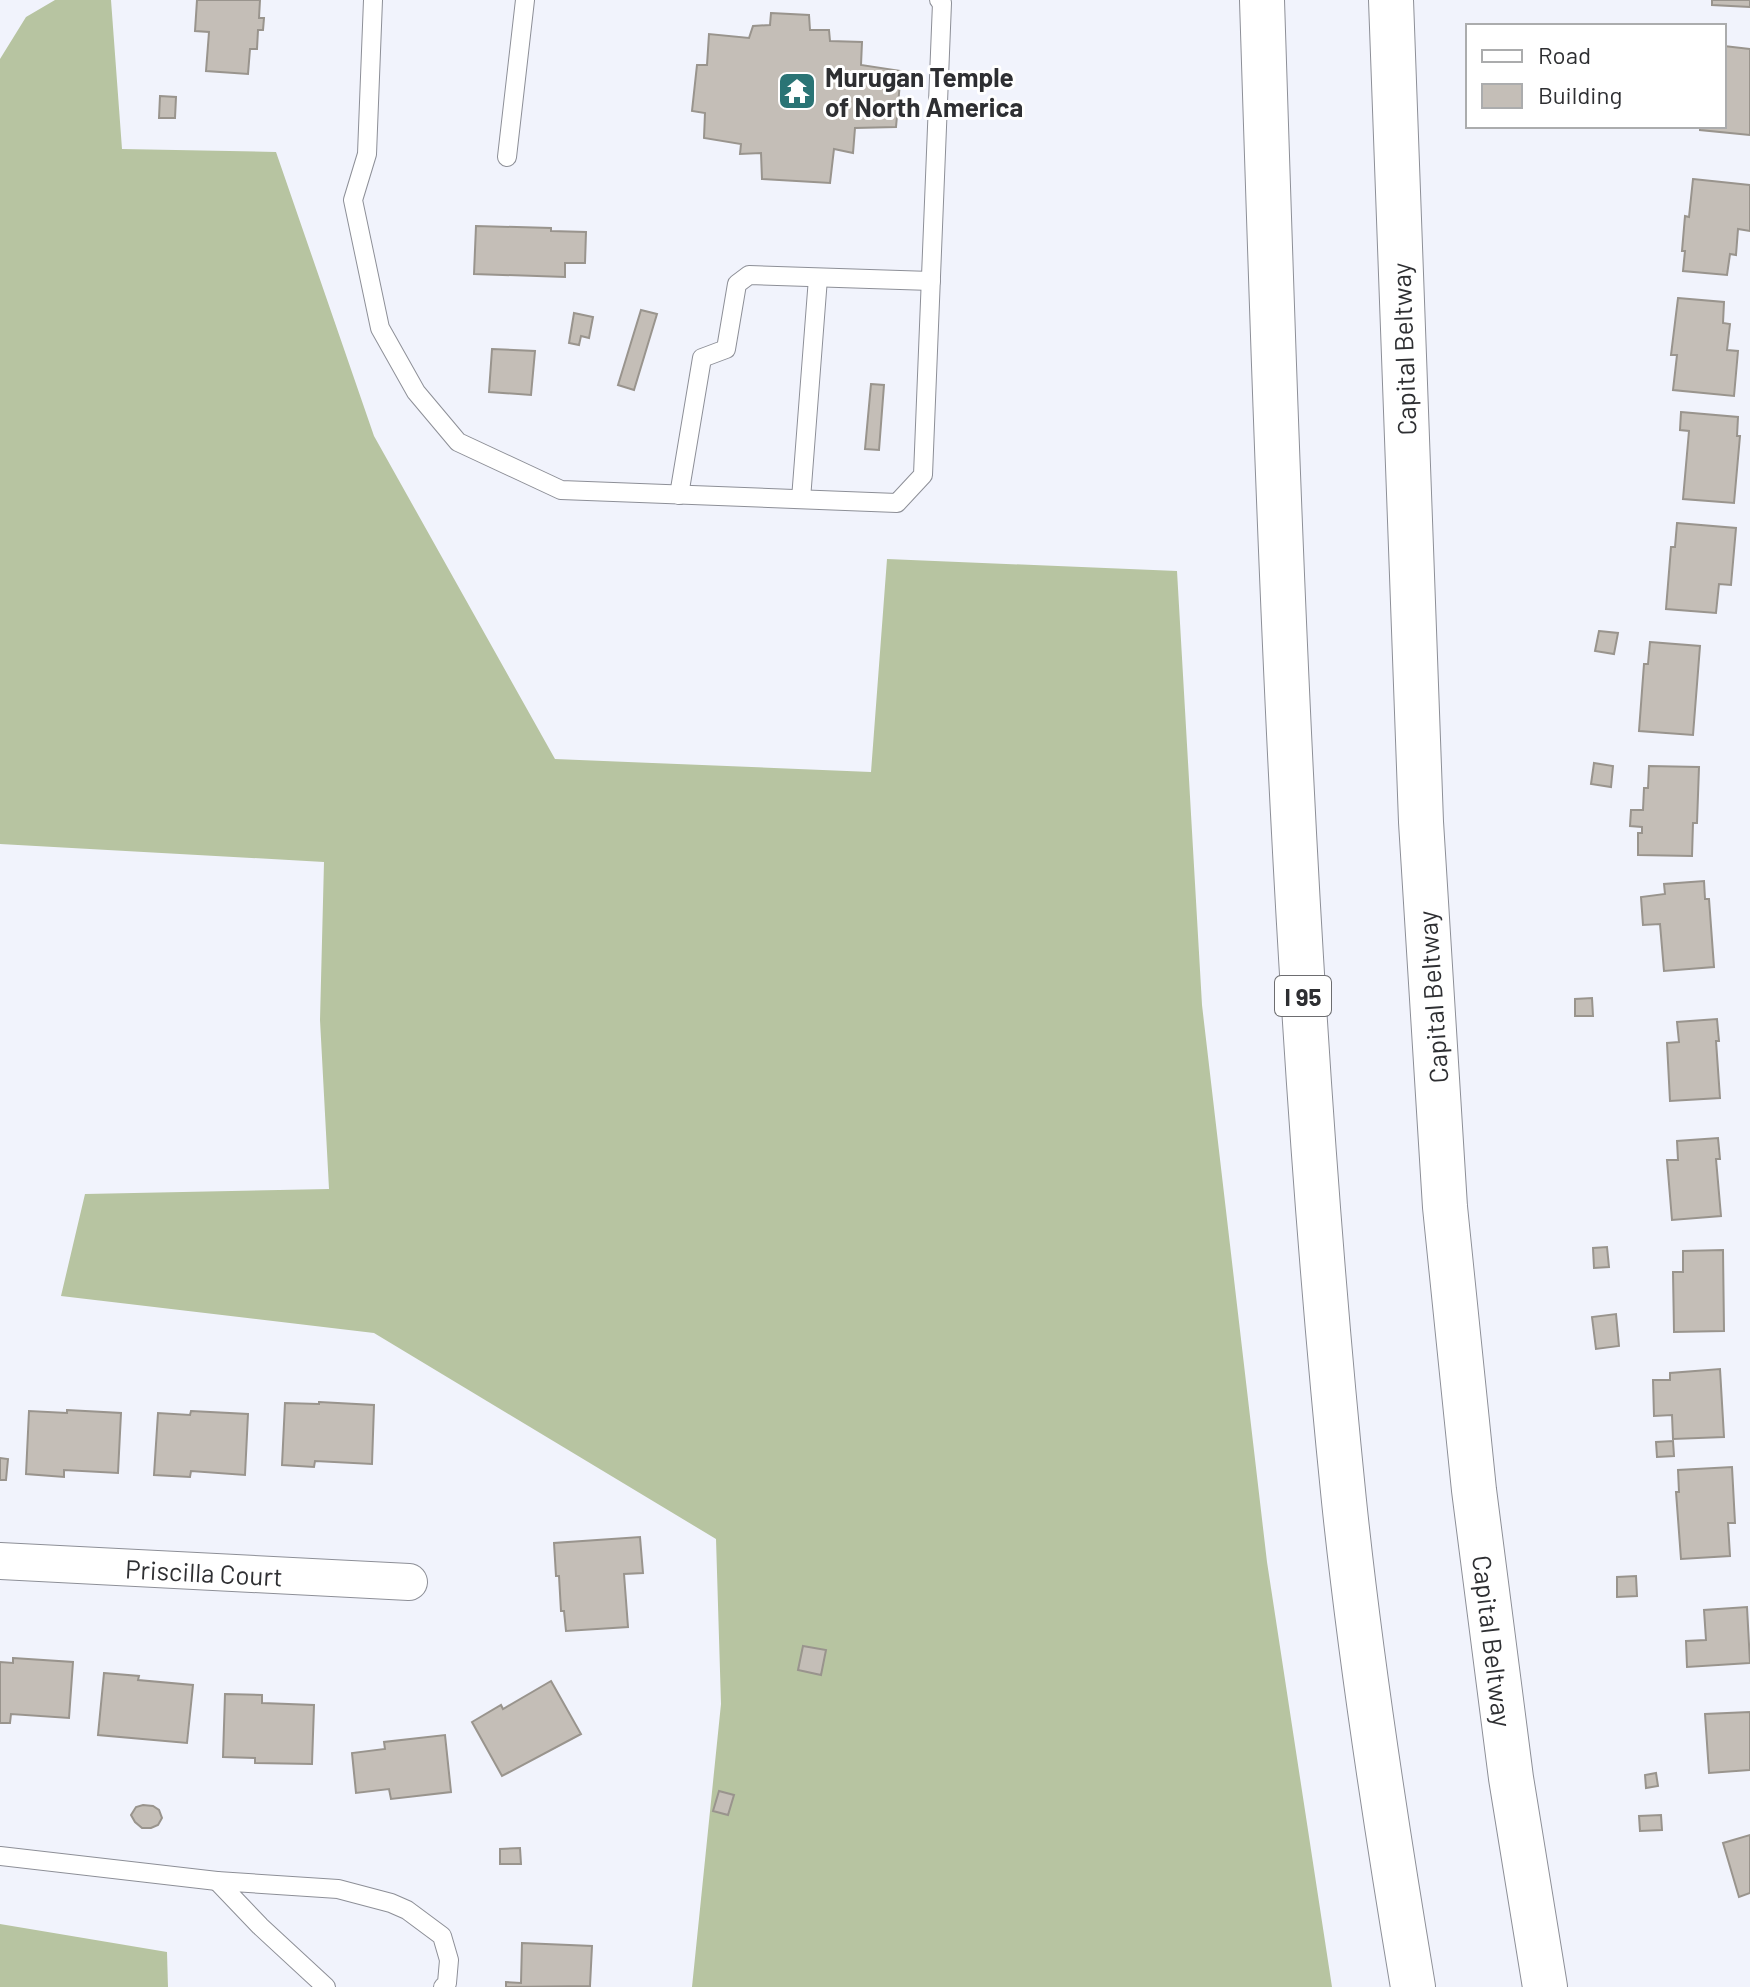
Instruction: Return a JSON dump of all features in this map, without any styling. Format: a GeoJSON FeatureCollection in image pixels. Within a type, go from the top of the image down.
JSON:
{"type":"FeatureCollection","features":[{"type":"Feature","properties":{"kind":"highway","name":"I 95"},"geometry":{"type":"LineString","coordinates":[[1262,0],[1293,830],[1318,1221],[1344,1505],[1382,1800],[1413,1987]]}},
{"type":"Feature","properties":{"kind":"highway","name":"Capital Beltway"},"geometry":{"type":"LineString","coordinates":[[1391,0],[1421,822],[1445,1207],[1481,1550],[1511,1778],[1545,1987]]}},
{"type":"Feature","properties":{"kind":"street","name":"Priscilla Court"},"geometry":{"type":"LineString","coordinates":[[0,1561],[409,1582]]}},
{"type":"Feature","properties":{"kind":"lane"},"geometry":{"type":"LineString","coordinates":[[373,0],[367,154],[353,200],[380,328],[416,392],[458,442],[561,490],[897,503],[923,475],[942,3],[939,0]]}},
{"type":"Feature","properties":{"kind":"lane"},"geometry":{"type":"LineString","coordinates":[[507,157],[525,0]]}},
{"type":"Feature","properties":{"kind":"lane"},"geometry":{"type":"LineString","coordinates":[[679,495],[702,358],[726,349],[737,284],[749,275],[931,281]]}},
{"type":"Feature","properties":{"kind":"lane"},"geometry":{"type":"LineString","coordinates":[[801,499],[818,278]]}},
{"type":"Feature","properties":{"kind":"lane"},"geometry":{"type":"LineString","coordinates":[[0,1856],[217,1881],[338,1889],[391,1903],[407,1910],[442,1936],[449,1960],[447,1983],[443,1987]]}},
{"type":"Feature","properties":{"kind":"lane"},"geometry":{"type":"LineString","coordinates":[[217,1881],[326,1987]]}},
{"type":"Feature","properties":{"kind":"green space"},"geometry":{"type":"Polygon","coordinates":[[[55,0],[111,0],[122,149],[276,152],[374,436],[555,759],[871,772],[887,559],[1177,571],[1202,1005],[1267,1562],[1332,1987],[692,1987],[721,1704],[716,1539],[374,1333],[61,1296],[85,1194],[329,1189],[320,1020],[324,862],[0,844],[0,59],[26,17],[55,0]]]}},
{"type":"Feature","properties":{"kind":"green space"},"geometry":{"type":"Polygon","coordinates":[[[0,1924],[167,1952],[168,1987],[0,1987],[0,1924]]]}},
{"type":"Feature","properties":{"kind":"building"},"geometry":{"type":"Polygon","coordinates":[[[197,0],[260,0],[259,18],[264,18],[263,30],[258,30],[257,49],[250,49],[248,74],[206,71],[209,32],[195,31],[197,0]]]}},
{"type":"Feature","properties":{"kind":"building"},"geometry":{"type":"Polygon","coordinates":[[[1712,0],[1750,0],[1750,7],[1712,5],[1712,0]]]}},
{"type":"Feature","properties":{"kind":"building","name":"Murugan Temple of North America"},"geometry":{"type":"Polygon","coordinates":[[[771,13],[809,15],[810,30],[829,30],[830,41],[862,42],[861,65],[901,71],[896,127],[855,128],[853,153],[834,149],[830,183],[762,179],[761,153],[740,154],[741,144],[704,138],[705,113],[692,111],[697,65],[707,65],[709,34],[749,38],[753,26],[770,25],[771,13]]]}},
{"type":"Feature","properties":{"kind":"building"},"geometry":{"type":"Polygon","coordinates":[[[1726,46],[1750,49],[1750,135],[1700,130],[1726,128],[1726,46]]]}},
{"type":"Feature","properties":{"kind":"building"},"geometry":{"type":"Polygon","coordinates":[[[160,96],[176,97],[175,118],[159,118],[160,96]]]}},
{"type":"Feature","properties":{"kind":"building"},"geometry":{"type":"Polygon","coordinates":[[[1693,179],[1750,185],[1750,231],[1738,229],[1736,255],[1730,254],[1727,275],[1683,271],[1685,216],[1689,217],[1693,179]]]}},
{"type":"Feature","properties":{"kind":"building"},"geometry":{"type":"Polygon","coordinates":[[[476,226],[586,232],[585,263],[565,263],[565,277],[474,274],[476,226]]]}},
{"type":"Feature","properties":{"kind":"building"},"geometry":{"type":"Polygon","coordinates":[[[1678,298],[1724,302],[1723,323],[1730,324],[1727,350],[1738,351],[1734,396],[1673,390],[1677,355],[1671,355],[1678,298]]]}},
{"type":"Feature","properties":{"kind":"building"},"geometry":{"type":"Polygon","coordinates":[[[641,310],[657,314],[634,390],[618,385],[641,310]]]}},
{"type":"Feature","properties":{"kind":"building"},"geometry":{"type":"Polygon","coordinates":[[[574,313],[593,317],[589,338],[581,336],[579,345],[569,343],[574,313]]]}},
{"type":"Feature","properties":{"kind":"building"},"geometry":{"type":"Polygon","coordinates":[[[492,349],[535,351],[531,395],[489,392],[492,349]]]}},
{"type":"Feature","properties":{"kind":"building"},"geometry":{"type":"Polygon","coordinates":[[[871,384],[884,385],[879,450],[865,449],[871,384]]]}},
{"type":"Feature","properties":{"kind":"building"},"geometry":{"type":"Polygon","coordinates":[[[1681,412],[1738,417],[1737,436],[1740,436],[1734,503],[1683,499],[1689,431],[1680,430],[1681,412]]]}},
{"type":"Feature","properties":{"kind":"building"},"geometry":{"type":"Polygon","coordinates":[[[1677,523],[1736,528],[1731,585],[1719,584],[1716,613],[1666,609],[1671,547],[1675,547],[1677,523]]]}},
{"type":"Feature","properties":{"kind":"building"},"geometry":{"type":"Polygon","coordinates":[[[1599,631],[1618,633],[1614,654],[1595,651],[1599,631]]]}},
{"type":"Feature","properties":{"kind":"building"},"geometry":{"type":"Polygon","coordinates":[[[1650,642],[1700,646],[1693,735],[1639,731],[1644,664],[1648,664],[1650,642]]]}},
{"type":"Feature","properties":{"kind":"building"},"geometry":{"type":"Polygon","coordinates":[[[1594,763],[1613,766],[1611,787],[1591,784],[1594,763]]]}},
{"type":"Feature","properties":{"kind":"building"},"geometry":{"type":"Polygon","coordinates":[[[1649,766],[1699,767],[1692,856],[1638,855],[1638,833],[1642,833],[1642,827],[1630,826],[1631,810],[1643,810],[1649,766]]]}},
{"type":"Feature","properties":{"kind":"building"},"geometry":{"type":"Polygon","coordinates":[[[1704,881],[1705,899],[1709,899],[1714,967],[1664,971],[1660,924],[1643,925],[1641,897],[1665,894],[1664,884],[1704,881]]]}},
{"type":"Feature","properties":{"kind":"building"},"geometry":{"type":"Polygon","coordinates":[[[1592,998],[1593,1016],[1575,1016],[1575,999],[1592,998]]]}},
{"type":"Feature","properties":{"kind":"building"},"geometry":{"type":"Polygon","coordinates":[[[1717,1019],[1720,1098],[1670,1101],[1667,1043],[1679,1042],[1677,1022],[1717,1019]]]}},
{"type":"Feature","properties":{"kind":"building"},"geometry":{"type":"Polygon","coordinates":[[[1718,1138],[1720,1159],[1716,1159],[1721,1216],[1672,1220],[1667,1160],[1678,1160],[1677,1141],[1718,1138]]]}},
{"type":"Feature","properties":{"kind":"building"},"geometry":{"type":"Polygon","coordinates":[[[1607,1247],[1609,1267],[1594,1268],[1593,1248],[1607,1247]]]}},
{"type":"Feature","properties":{"kind":"building"},"geometry":{"type":"Polygon","coordinates":[[[1723,1250],[1724,1331],[1674,1332],[1673,1272],[1683,1272],[1683,1251],[1723,1250]]]}},
{"type":"Feature","properties":{"kind":"building"},"geometry":{"type":"Polygon","coordinates":[[[1616,1314],[1619,1346],[1596,1349],[1592,1317],[1616,1314]]]}},
{"type":"Feature","properties":{"kind":"building"},"geometry":{"type":"Polygon","coordinates":[[[1720,1369],[1724,1437],[1673,1439],[1672,1415],[1654,1416],[1653,1380],[1670,1380],[1670,1373],[1720,1369]]]}},
{"type":"Feature","properties":{"kind":"building"},"geometry":{"type":"Polygon","coordinates":[[[285,1403],[374,1405],[372,1464],[315,1461],[314,1467],[282,1465],[285,1403]]]}},
{"type":"Feature","properties":{"kind":"building"},"geometry":{"type":"Polygon","coordinates":[[[67,1410],[121,1413],[118,1473],[64,1470],[64,1477],[26,1474],[29,1411],[67,1413],[67,1410]]]}},
{"type":"Feature","properties":{"kind":"building"},"geometry":{"type":"Polygon","coordinates":[[[191,1411],[248,1414],[245,1475],[191,1471],[190,1477],[154,1475],[158,1413],[190,1415],[191,1411]]]}},
{"type":"Feature","properties":{"kind":"building"},"geometry":{"type":"Polygon","coordinates":[[[1673,1441],[1674,1456],[1657,1457],[1656,1442],[1673,1441]]]}},
{"type":"Feature","properties":{"kind":"building"},"geometry":{"type":"Polygon","coordinates":[[[0,1458],[8,1459],[6,1480],[0,1480],[0,1458]]]}},
{"type":"Feature","properties":{"kind":"building"},"geometry":{"type":"Polygon","coordinates":[[[1732,1467],[1735,1523],[1728,1523],[1730,1556],[1681,1559],[1676,1492],[1679,1492],[1678,1470],[1732,1467]]]}},
{"type":"Feature","properties":{"kind":"building"},"geometry":{"type":"Polygon","coordinates":[[[640,1537],[643,1573],[624,1574],[628,1627],[566,1631],[564,1611],[561,1611],[559,1576],[556,1576],[554,1543],[640,1537]]]}},
{"type":"Feature","properties":{"kind":"building"},"geometry":{"type":"Polygon","coordinates":[[[1636,1576],[1637,1596],[1617,1597],[1617,1577],[1636,1576]]]}},
{"type":"Feature","properties":{"kind":"building"},"geometry":{"type":"Polygon","coordinates":[[[1747,1607],[1750,1663],[1687,1667],[1686,1641],[1706,1640],[1704,1610],[1747,1607]]]}},
{"type":"Feature","properties":{"kind":"building"},"geometry":{"type":"Polygon","coordinates":[[[803,1646],[826,1650],[821,1675],[798,1670],[803,1646]]]}},
{"type":"Feature","properties":{"kind":"building"},"geometry":{"type":"Polygon","coordinates":[[[13,1658],[73,1662],[69,1718],[11,1714],[10,1723],[0,1723],[0,1662],[13,1663],[13,1658]]]}},
{"type":"Feature","properties":{"kind":"building"},"geometry":{"type":"Polygon","coordinates":[[[104,1673],[193,1685],[187,1743],[98,1735],[104,1673]]]}},
{"type":"Feature","properties":{"kind":"building"},"geometry":{"type":"Polygon","coordinates":[[[551,1681],[581,1734],[502,1776],[472,1722],[501,1705],[503,1709],[551,1681]]]}},
{"type":"Feature","properties":{"kind":"building"},"geometry":{"type":"Polygon","coordinates":[[[225,1694],[262,1695],[262,1703],[314,1705],[312,1764],[255,1763],[255,1758],[223,1757],[225,1694]]]}},
{"type":"Feature","properties":{"kind":"building"},"geometry":{"type":"Polygon","coordinates":[[[1750,1712],[1750,1770],[1709,1773],[1705,1714],[1750,1712]]]}},
{"type":"Feature","properties":{"kind":"building"},"geometry":{"type":"Polygon","coordinates":[[[445,1735],[451,1792],[391,1799],[389,1789],[356,1793],[352,1753],[385,1749],[384,1742],[445,1735]]]}},
{"type":"Feature","properties":{"kind":"building"},"geometry":{"type":"Polygon","coordinates":[[[1656,1773],[1658,1786],[1646,1788],[1645,1775],[1656,1773]]]}},
{"type":"Feature","properties":{"kind":"building"},"geometry":{"type":"Polygon","coordinates":[[[719,1791],[734,1795],[728,1815],[713,1811],[719,1791]]]}},
{"type":"Feature","properties":{"kind":"building"},"geometry":{"type":"Polygon","coordinates":[[[143,1805],[159,1810],[162,1818],[158,1825],[142,1828],[135,1822],[131,1815],[136,1807],[143,1805]]]}},
{"type":"Feature","properties":{"kind":"building"},"geometry":{"type":"Polygon","coordinates":[[[1661,1815],[1662,1830],[1640,1831],[1639,1816],[1661,1815]]]}},
{"type":"Feature","properties":{"kind":"building"},"geometry":{"type":"Polygon","coordinates":[[[1750,1835],[1750,1893],[1739,1897],[1723,1843],[1750,1835]]]}},
{"type":"Feature","properties":{"kind":"building"},"geometry":{"type":"Polygon","coordinates":[[[520,1848],[521,1864],[500,1864],[500,1849],[520,1848]]]}},
{"type":"Feature","properties":{"kind":"building"},"geometry":{"type":"Polygon","coordinates":[[[522,1943],[592,1946],[590,1986],[506,1987],[506,1982],[521,1983],[522,1943]]]}},
{"type":"Feature","properties":{"kind":"place","name":"Murugan Temple of North America"},"geometry":{"type":"Point","coordinates":[797,91]}}]}
